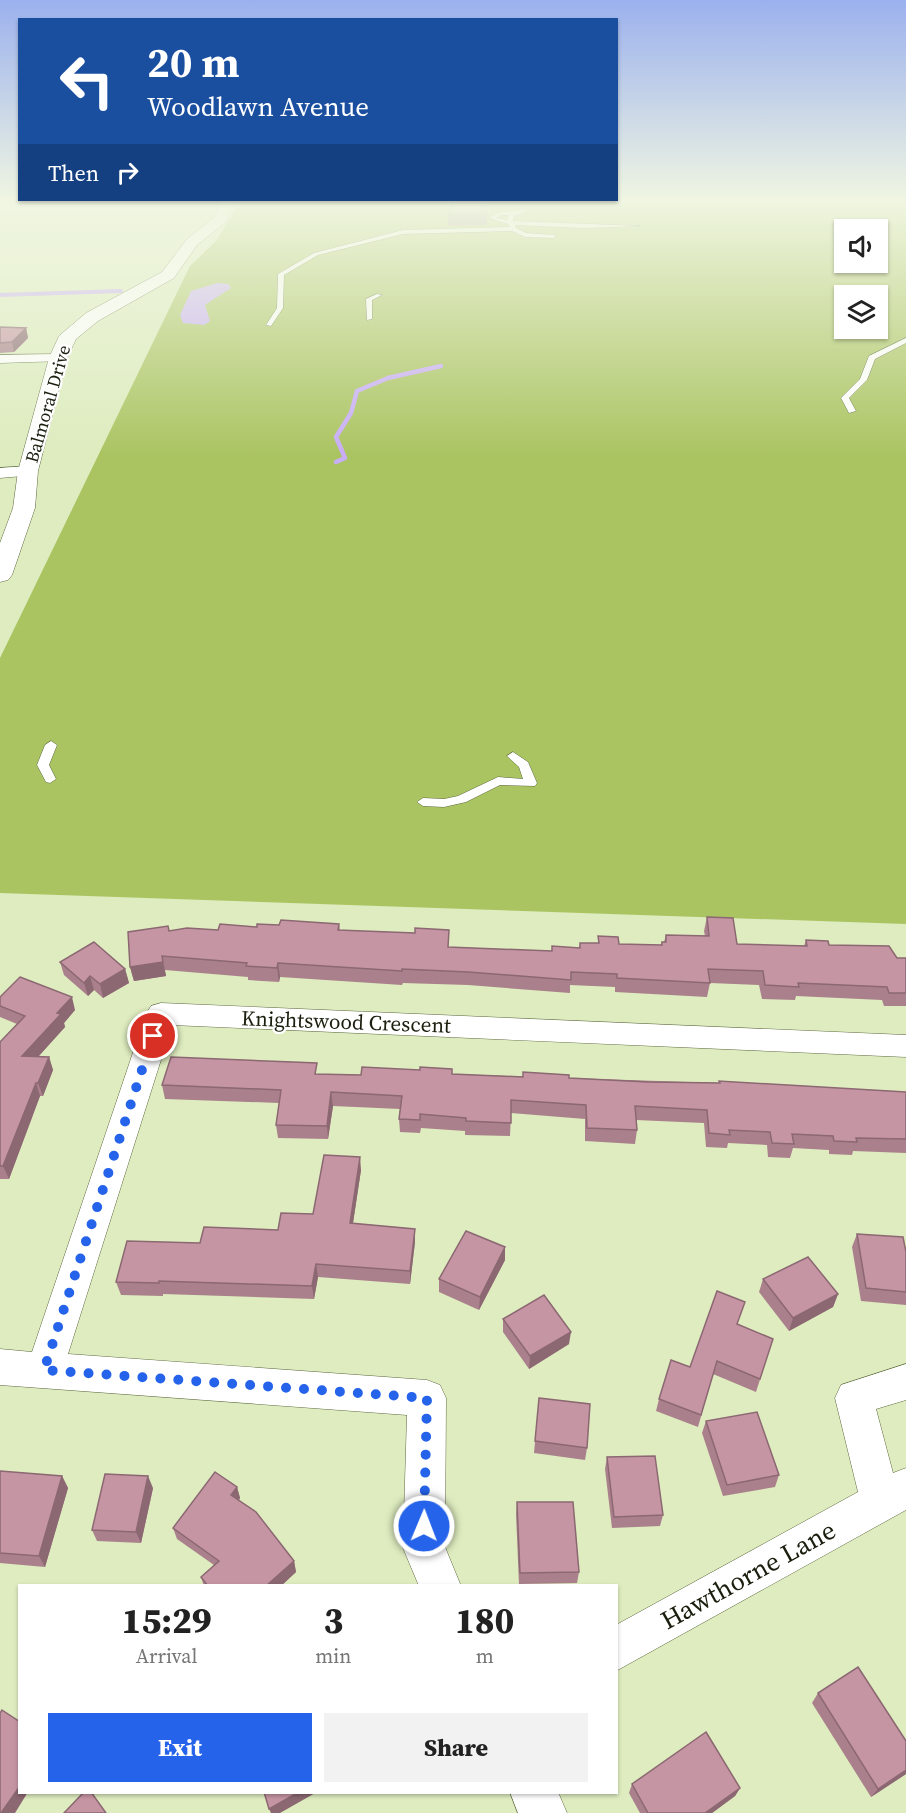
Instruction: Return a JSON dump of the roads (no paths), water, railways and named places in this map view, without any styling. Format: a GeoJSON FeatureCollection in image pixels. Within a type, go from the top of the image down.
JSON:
{"type":"FeatureCollection","features":[{"type":"Feature","properties":{"kind":"street","name":"Balmoral Drive"},"geometry":{"type":"LineString","coordinates":[[0,574],[24,508],[28,471],[58,358],[68,336],[92,317],[149,286]]}},
{"type":"Feature","properties":{"kind":"street"},"geometry":{"type":"LineString","coordinates":[[0,359],[58,358]]}},
{"type":"Feature","properties":{"kind":"street"},"geometry":{"type":"LineString","coordinates":[[0,473],[28,471]]}},
{"type":"Feature","properties":{"kind":"street","name":"Knightswood Crescent"},"geometry":{"type":"LineString","coordinates":[[44,1370],[161,1014],[906,1046]]}},
{"type":"Feature","properties":{"kind":"street"},"geometry":{"type":"LineString","coordinates":[[0,1367],[427,1398],[424,1548],[439,1584]]}},
{"type":"Feature","properties":{"kind":"street","name":"Hawthorne Lane"},"geometry":{"type":"LineString","coordinates":[[618,1648],[893,1494],[854,1398],[906,1382]]}},
{"type":"Feature","properties":{"kind":"street"},"geometry":{"type":"LineString","coordinates":[[533,1794],[543,1813]]}},
{"type":"Feature","properties":{"kind":"lane"},"geometry":{"type":"LineString","coordinates":[[269,325],[280,308],[281,286]]}},
{"type":"Feature","properties":{"kind":"lane"},"geometry":{"type":"LineString","coordinates":[[369,319],[369,299],[379,295]]}},
{"type":"Feature","properties":{"kind":"lane"},"geometry":{"type":"LineString","coordinates":[[852,411],[845,398],[863,380],[869,360],[886,348],[906,340]]}},
{"type":"Feature","properties":{"kind":"lane"},"geometry":{"type":"LineString","coordinates":[[50,779],[43,765],[51,745]]}},
{"type":"Feature","properties":{"kind":"lane"},"geometry":{"type":"LineString","coordinates":[[423,802],[444,803],[462,799],[498,781],[531,783],[525,765],[513,756]]}},
{"type":"Feature","properties":{"kind":"waterway"},"geometry":{"type":"LineString","coordinates":[[0,295],[121,291]]}},
{"type":"Feature","properties":{"kind":"waterway"},"geometry":{"type":"LineString","coordinates":[[336,462],[345,458],[336,437],[351,413],[357,391],[388,378],[441,366]]}}]}
